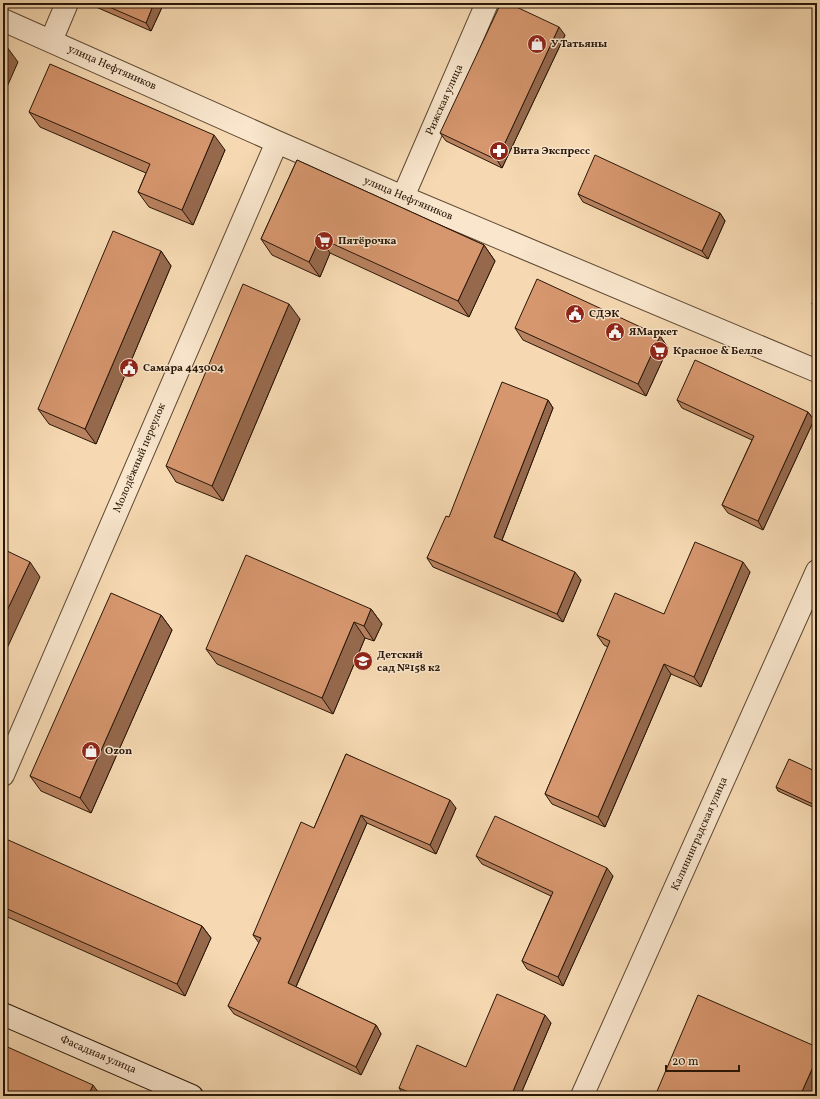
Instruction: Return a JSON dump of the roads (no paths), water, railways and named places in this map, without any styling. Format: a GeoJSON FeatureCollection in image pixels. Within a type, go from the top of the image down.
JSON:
{"type":"FeatureCollection","features":[{"type":"Feature","properties":{"kind":"street"},"geometry":{"type":"LineString","coordinates":[[51,41],[67,3]]}},
{"type":"Feature","properties":{"kind":"street","name":"Рижская улица"},"geometry":{"type":"LineString","coordinates":[[403,197],[487,3]]}},
{"type":"Feature","properties":{"kind":"street","name":"улица Нефтяников"},"geometry":{"type":"LineString","coordinates":[[3,20],[403,197],[817,371]]}},
{"type":"Feature","properties":{"kind":"street","name":"Молодёжный переулок"},"geometry":{"type":"LineString","coordinates":[[3,775],[277,142]]}},
{"type":"Feature","properties":{"kind":"street","name":"Калининградская улица"},"geometry":{"type":"LineString","coordinates":[[582,1096],[817,571]]}},
{"type":"Feature","properties":{"kind":"street","name":"Фасадная улица"},"geometry":{"type":"LineString","coordinates":[[3,1014],[192,1096]]}},
{"type":"Feature","properties":{"kind":"place","name":"У Татьяны"},"geometry":{"type":"Point","coordinates":[537,44]}},
{"type":"Feature","properties":{"kind":"place","name":"Вита Экспресс"},"geometry":{"type":"Point","coordinates":[499,151]}},
{"type":"Feature","properties":{"kind":"place","name":"Пятёрочка"},"geometry":{"type":"Point","coordinates":[324,241]}},
{"type":"Feature","properties":{"kind":"place","name":"СДЭК"},"geometry":{"type":"Point","coordinates":[575,314]}},
{"type":"Feature","properties":{"kind":"place","name":"ЯМаркет"},"geometry":{"type":"Point","coordinates":[615,332]}},
{"type":"Feature","properties":{"kind":"place","name":"Красное & Белле"},"geometry":{"type":"Point","coordinates":[659,351]}},
{"type":"Feature","properties":{"kind":"place","name":"Самара 443004"},"geometry":{"type":"Point","coordinates":[129,368]}},
{"type":"Feature","properties":{"kind":"place","name":"Детский сад №158 к2"},"geometry":{"type":"Point","coordinates":[363,661]}},
{"type":"Feature","properties":{"kind":"place","name":"Ozon"},"geometry":{"type":"Point","coordinates":[91,751]}}]}
